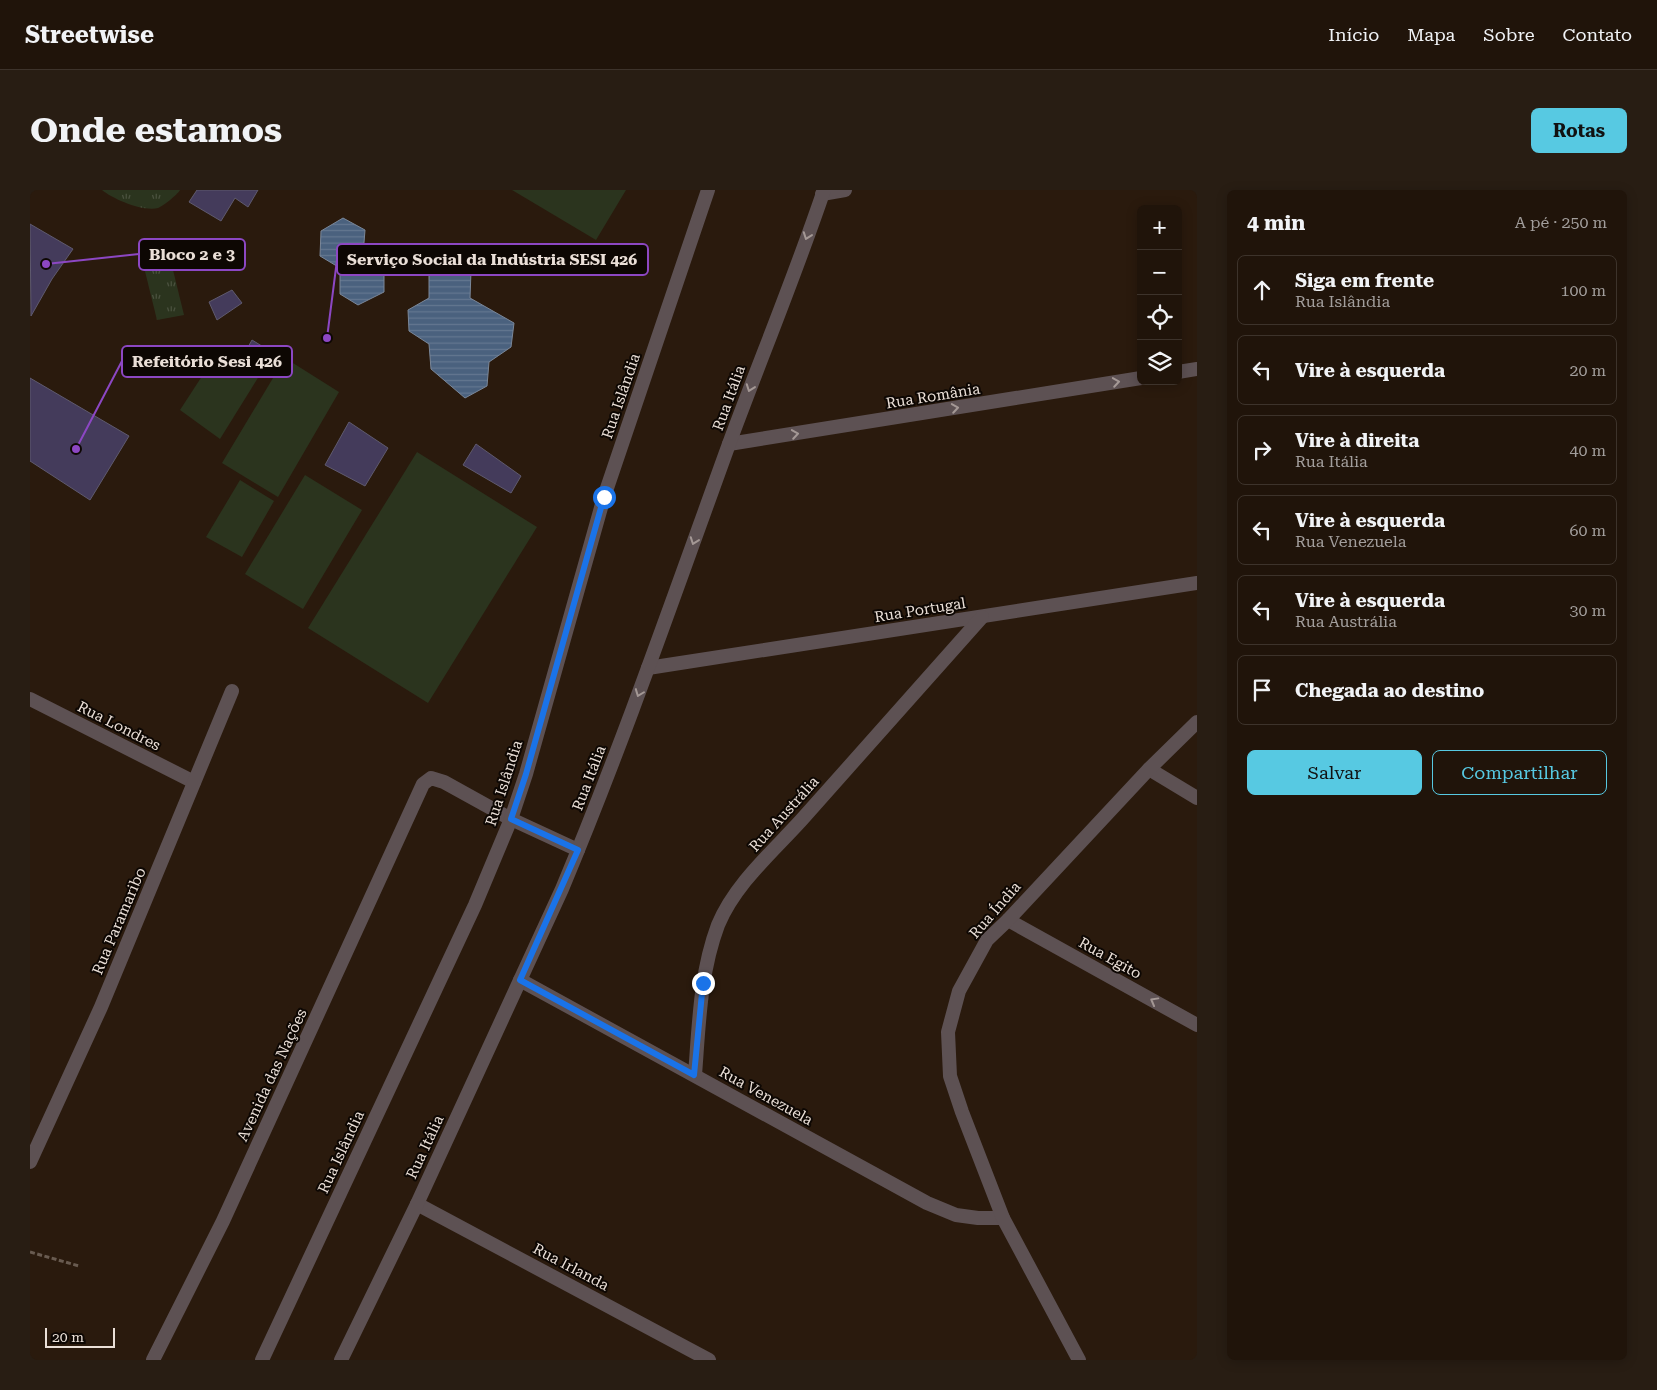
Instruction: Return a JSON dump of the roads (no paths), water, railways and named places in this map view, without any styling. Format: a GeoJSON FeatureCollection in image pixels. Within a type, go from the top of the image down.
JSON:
{"type":"FeatureCollection","features":[{"type":"Feature","properties":{"kind":"street","name":"Rua Islândia"},"geometry":{"type":"LineString","coordinates":[[262,1360],[475,905],[511,819],[526,774],[604,497],[708,190]]}},
{"type":"Feature","properties":{"kind":"street"},"geometry":{"type":"LineString","coordinates":[[823,192],[845,190]]}},
{"type":"Feature","properties":{"kind":"street","name":"Rua Itália"},"geometry":{"type":"LineString","coordinates":[[341,1360],[417,1204],[578,850],[648,668],[823,192]]}},
{"type":"Feature","properties":{"kind":"street"},"geometry":{"type":"LineString","coordinates":[[1182,371],[1197,369]]}},
{"type":"Feature","properties":{"kind":"street","name":"Rua România"},"geometry":{"type":"LineString","coordinates":[[729,444],[1137,379]]}},
{"type":"Feature","properties":{"kind":"street","name":"Rua Portugal"},"geometry":{"type":"LineString","coordinates":[[648,668],[1197,583]]}},
{"type":"Feature","properties":{"kind":"street","name":"Rua Austrália"},"geometry":{"type":"LineString","coordinates":[[694,1075],[703,983],[709,951],[730,902],[752,873],[982,617]]}},
{"type":"Feature","properties":{"kind":"street","name":"Rua Paramaribo"},"geometry":{"type":"LineString","coordinates":[[30,1162],[101,1007],[232,691]]}},
{"type":"Feature","properties":{"kind":"street","name":"Rua Londres"},"geometry":{"type":"LineString","coordinates":[[30,699],[194,782]]}},
{"type":"Feature","properties":{"kind":"street","name":"Rua Índia"},"geometry":{"type":"LineString","coordinates":[[1080,1360],[1003,1218],[950,1076],[948,1032],[959,991],[987,940],[1149,769],[1197,722]]}},
{"type":"Feature","properties":{"kind":"street"},"geometry":{"type":"LineString","coordinates":[[1149,769],[1197,798]]}},
{"type":"Feature","properties":{"kind":"street","name":"Avenida das Nações"},"geometry":{"type":"LineString","coordinates":[[153,1360],[223,1221],[423,784],[431,778],[444,782],[511,819]]}},
{"type":"Feature","properties":{"kind":"street"},"geometry":{"type":"LineString","coordinates":[[511,819],[578,850]]}},
{"type":"Feature","properties":{"kind":"street","name":"Rua Egito"},"geometry":{"type":"LineString","coordinates":[[1008,920],[1197,1025]]}},
{"type":"Feature","properties":{"kind":"street","name":"Rua Venezuela"},"geometry":{"type":"LineString","coordinates":[[520,980],[927,1203],[956,1215],[978,1218],[1003,1218]]}},
{"type":"Feature","properties":{"kind":"street","name":"Rua Irlanda"},"geometry":{"type":"LineString","coordinates":[[417,1204],[709,1360]]}},
{"type":"Feature","properties":{"kind":"water"},"geometry":{"type":"Polygon","coordinates":[[[343,218],[365,230],[363,255],[384,267],[384,292],[358,305],[340,294],[340,268],[320,256],[321,231],[343,218]]]}},
{"type":"Feature","properties":{"kind":"water"},"geometry":{"type":"Polygon","coordinates":[[[448,258],[471,271],[470,298],[514,323],[511,347],[489,362],[487,386],[465,398],[431,369],[429,344],[409,331],[408,310],[429,298],[429,274],[448,258]]]}},
{"type":"Feature","properties":{"kind":"place","name":"Bloco 2 e 3"},"geometry":{"type":"Point","coordinates":[46,264]}},
{"type":"Feature","properties":{"kind":"place","name":"Serviço Social da Indústria SESI 426"},"geometry":{"type":"Point","coordinates":[327,338]}},
{"type":"Feature","properties":{"kind":"place","name":"Refeitório Sesi 426"},"geometry":{"type":"Point","coordinates":[76,449]}}]}
